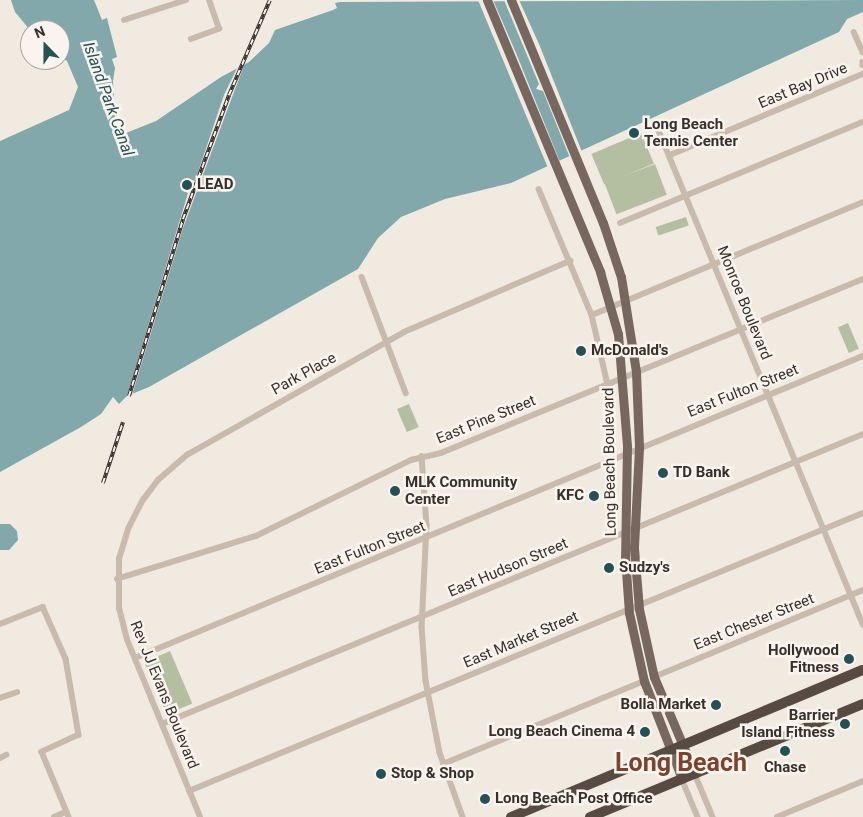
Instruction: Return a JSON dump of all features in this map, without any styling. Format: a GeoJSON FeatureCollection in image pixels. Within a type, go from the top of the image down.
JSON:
{"type":"FeatureCollection","features":[{"type":"Feature","properties":{"kind":"highway"},"geometry":{"type":"LineString","coordinates":[[511,817],[863,670]]}},
{"type":"Feature","properties":{"kind":"highway"},"geometry":{"type":"LineString","coordinates":[[590,817],[863,704]]}},
{"type":"Feature","properties":{"kind":"main road","name":"Long Beach Boulevard"},"geometry":{"type":"LineString","coordinates":[[487,0],[559,173],[611,307],[618,334],[623,378],[627,453],[625,533],[629,608],[644,681],[682,779]]}},
{"type":"Feature","properties":{"kind":"main road","name":"Long Beach Boulevard"},"geometry":{"type":"LineString","coordinates":[[511,0],[606,231],[626,301],[636,372],[639,448],[635,529],[639,604],[654,677],[695,774]]}},
{"type":"Feature","properties":{"kind":"street"},"geometry":{"type":"LineString","coordinates":[[124,20],[186,0]]}},
{"type":"Feature","properties":{"kind":"street"},"geometry":{"type":"LineString","coordinates":[[191,39],[219,29],[209,0]]}},
{"type":"Feature","properties":{"kind":"street"},"geometry":{"type":"LineString","coordinates":[[854,32],[863,52]]}},
{"type":"Feature","properties":{"kind":"street","name":"East Bay Drive"},"geometry":{"type":"LineString","coordinates":[[670,156],[863,74]]}},
{"type":"Feature","properties":{"kind":"street"},"geometry":{"type":"LineString","coordinates":[[620,223],[863,122]]}},
{"type":"Feature","properties":{"kind":"street","name":"Monroe Boulevard"},"geometry":{"type":"LineString","coordinates":[[659,131],[863,624]]}},
{"type":"Feature","properties":{"kind":"street","name":"Long Beach Boulevard"},"geometry":{"type":"LineString","coordinates":[[540,189],[592,315],[608,385]]}},
{"type":"Feature","properties":{"kind":"street"},"geometry":{"type":"LineString","coordinates":[[592,315],[863,202]]}},
{"type":"Feature","properties":{"kind":"street","name":"Park Place"},"geometry":{"type":"LineString","coordinates":[[117,579],[124,540],[135,514],[149,490],[176,462],[422,323],[570,261]]}},
{"type":"Feature","properties":{"kind":"street"},"geometry":{"type":"LineString","coordinates":[[362,277],[406,393]]}},
{"type":"Feature","properties":{"kind":"street","name":"East Pine Street"},"geometry":{"type":"LineString","coordinates":[[117,579],[256,536],[422,456],[441,453],[863,279]]}},
{"type":"Feature","properties":{"kind":"street","name":"East Fulton Street"},"geometry":{"type":"LineString","coordinates":[[135,658],[863,356]]}},
{"type":"Feature","properties":{"kind":"street","name":"East Hudson Street"},"geometry":{"type":"LineString","coordinates":[[162,724],[863,434]]}},
{"type":"Feature","properties":{"kind":"street"},"geometry":{"type":"LineString","coordinates":[[422,456],[426,538],[423,617],[428,693],[443,764],[463,817]]}},
{"type":"Feature","properties":{"kind":"street","name":"East Market Street"},"geometry":{"type":"LineString","coordinates":[[189,791],[863,513]]}},
{"type":"Feature","properties":{"kind":"street","name":"Rev JJ Evans Boulevard"},"geometry":{"type":"LineString","coordinates":[[117,579],[120,617],[200,817]]}},
{"type":"Feature","properties":{"kind":"street","name":"East Chester Street"},"geometry":{"type":"LineString","coordinates":[[654,677],[863,590]]}},
{"type":"Feature","properties":{"kind":"street"},"geometry":{"type":"LineString","coordinates":[[0,624],[43,607],[70,669],[79,735],[42,752],[68,814],[54,817]]}},
{"type":"Feature","properties":{"kind":"street"},"geometry":{"type":"LineString","coordinates":[[443,764],[644,681]]}},
{"type":"Feature","properties":{"kind":"street"},"geometry":{"type":"LineString","coordinates":[[0,698],[17,692]]}},
{"type":"Feature","properties":{"kind":"street"},"geometry":{"type":"LineString","coordinates":[[0,758],[6,755]]}},
{"type":"Feature","properties":{"kind":"street","name":"Long Beach Boulevard"},"geometry":{"type":"LineString","coordinates":[[695,774],[713,817]]}},
{"type":"Feature","properties":{"kind":"street","name":"Long Beach Boulevard"},"geometry":{"type":"LineString","coordinates":[[682,779],[698,817]]}},
{"type":"Feature","properties":{"kind":"street"},"geometry":{"type":"LineString","coordinates":[[777,817],[863,781]]}},
{"type":"Feature","properties":{"kind":"green space"},"geometry":{"type":"Polygon","coordinates":[[[641,133],[654,163],[604,184],[591,154],[641,133]]]}},
{"type":"Feature","properties":{"kind":"green space"},"geometry":{"type":"Polygon","coordinates":[[[655,164],[667,195],[616,214],[605,183],[655,164]]]}},
{"type":"Feature","properties":{"kind":"green space"},"geometry":{"type":"Polygon","coordinates":[[[686,217],[689,226],[658,235],[656,227],[686,217]]]}},
{"type":"Feature","properties":{"kind":"green space"},"geometry":{"type":"Polygon","coordinates":[[[848,323],[859,349],[849,353],[838,327],[848,323]]]}},
{"type":"Feature","properties":{"kind":"green space"},"geometry":{"type":"Polygon","coordinates":[[[409,404],[419,427],[407,432],[397,409],[409,404]]]}},
{"type":"Feature","properties":{"kind":"green space"},"geometry":{"type":"Polygon","coordinates":[[[170,651],[192,703],[166,714],[144,662],[170,651]]]}},
{"type":"Feature","properties":{"kind":"water","name":"Island Park Canal"},"geometry":{"type":"Polygon","coordinates":[[[11,0],[94,0],[102,20],[107,18],[117,57],[112,59],[115,68],[113,81],[116,137],[156,121],[221,77],[249,62],[269,43],[275,30],[333,10],[337,8],[335,3],[340,2],[863,0],[863,12],[847,19],[839,32],[511,183],[445,199],[401,217],[378,238],[358,269],[149,387],[127,396],[119,404],[113,397],[101,414],[0,472],[0,141],[69,110],[78,87],[70,68],[70,20],[22,20],[15,12],[11,0]]]}},
{"type":"Feature","properties":{"kind":"water"},"geometry":{"type":"Polygon","coordinates":[[[0,524],[10,524],[17,531],[18,540],[9,550],[0,550],[0,524]]]}},
{"type":"Feature","properties":{"kind":"pier"},"geometry":{"type":"Polygon","coordinates":[[[478,0],[493,0],[516,53],[560,162],[548,168],[478,0]]]}},
{"type":"Feature","properties":{"kind":"pier"},"geometry":{"type":"Polygon","coordinates":[[[504,0],[519,0],[539,44],[582,152],[570,158],[543,91],[536,89],[539,84],[504,0]]]}},
{"type":"Feature","properties":{"kind":"pier"},"geometry":{"type":"Polygon","coordinates":[[[246,60],[183,228],[132,395],[127,396],[188,193],[181,190],[186,178],[195,181],[224,95],[239,64],[246,60]]]}},
{"type":"Feature","properties":{"kind":"railway"},"geometry":{"type":"LineString","coordinates":[[129,396],[183,219],[229,95],[270,0]]}},
{"type":"Feature","properties":{"kind":"railway"},"geometry":{"type":"LineString","coordinates":[[103,483],[123,422]]}},
{"type":"Feature","properties":{"kind":"place","name":"Long Beach Tennis Center"},"geometry":{"type":"Point","coordinates":[634,133]}},
{"type":"Feature","properties":{"kind":"place","name":"LEAD"},"geometry":{"type":"Point","coordinates":[187,185]}},
{"type":"Feature","properties":{"kind":"place","name":"McDonald's"},"geometry":{"type":"Point","coordinates":[581,351]}},
{"type":"Feature","properties":{"kind":"place","name":"TD Bank"},"geometry":{"type":"Point","coordinates":[663,473]}},
{"type":"Feature","properties":{"kind":"place","name":"MLK Community Center"},"geometry":{"type":"Point","coordinates":[395,491]}},
{"type":"Feature","properties":{"kind":"place","name":"KFC"},"geometry":{"type":"Point","coordinates":[594,496]}},
{"type":"Feature","properties":{"kind":"place","name":"Sudzy's"},"geometry":{"type":"Point","coordinates":[609,568]}},
{"type":"Feature","properties":{"kind":"place","name":"Hollywood Fitness"},"geometry":{"type":"Point","coordinates":[849,659]}},
{"type":"Feature","properties":{"kind":"place","name":"Bolla Market"},"geometry":{"type":"Point","coordinates":[716,705]}},
{"type":"Feature","properties":{"kind":"place","name":"Barrier Island Fitness"},"geometry":{"type":"Point","coordinates":[845,724]}},
{"type":"Feature","properties":{"kind":"place","name":"Long Beach Cinema 4"},"geometry":{"type":"Point","coordinates":[645,732]}},
{"type":"Feature","properties":{"kind":"place","name":"Chase"},"geometry":{"type":"Point","coordinates":[785,751]}},
{"type":"Feature","properties":{"kind":"place","name":"Stop & Shop"},"geometry":{"type":"Point","coordinates":[381,774]}},
{"type":"Feature","properties":{"kind":"place","name":"Long Beach Post Office"},"geometry":{"type":"Point","coordinates":[485,799]}},
{"type":"Feature","properties":{"kind":"district","name":"Long Beach"},"geometry":{"type":"Point","coordinates":[681,763]}}]}
